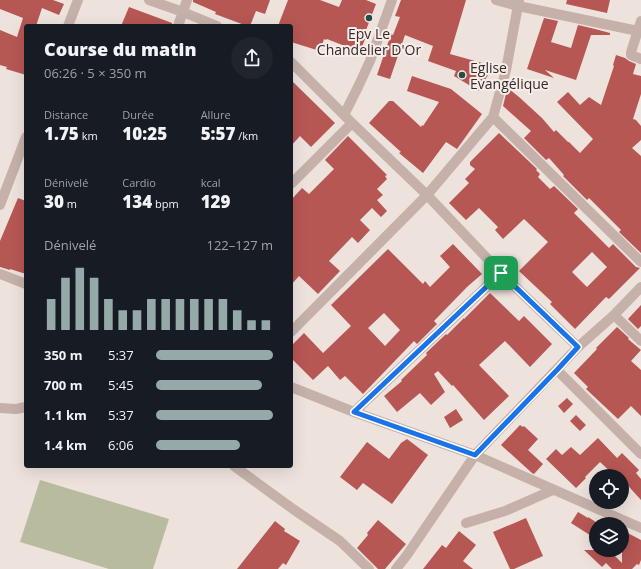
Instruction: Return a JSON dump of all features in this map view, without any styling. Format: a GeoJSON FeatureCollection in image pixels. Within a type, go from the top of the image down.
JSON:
{"type":"FeatureCollection","features":[{"type":"Feature","properties":{"kind":"street"},"geometry":{"type":"LineString","coordinates":[[69,24],[78,0]]}},
{"type":"Feature","properties":{"kind":"street"},"geometry":{"type":"LineString","coordinates":[[149,0],[212,24]]}},
{"type":"Feature","properties":{"kind":"street"},"geometry":{"type":"LineString","coordinates":[[179,24],[187,0]]}},
{"type":"Feature","properties":{"kind":"street"},"geometry":{"type":"LineString","coordinates":[[344,115],[370,62],[392,0]]}},
{"type":"Feature","properties":{"kind":"street"},"geometry":{"type":"LineString","coordinates":[[496,0],[639,26],[631,55],[641,59]]}},
{"type":"Feature","properties":{"kind":"street"},"geometry":{"type":"LineString","coordinates":[[293,328],[427,195],[493,117],[506,70],[518,3]]}},
{"type":"Feature","properties":{"kind":"street"},"geometry":{"type":"LineString","coordinates":[[293,64],[352,124],[427,195],[501,273],[578,347]]}},
{"type":"Feature","properties":{"kind":"street"},"geometry":{"type":"LineString","coordinates":[[493,117],[641,262]]}},
{"type":"Feature","properties":{"kind":"street"},"geometry":{"type":"LineString","coordinates":[[293,182],[352,124]]}},
{"type":"Feature","properties":{"kind":"street"},"geometry":{"type":"LineString","coordinates":[[0,205],[24,142]]}},
{"type":"Feature","properties":{"kind":"street"},"geometry":{"type":"LineString","coordinates":[[354,412],[501,273]]}},
{"type":"Feature","properties":{"kind":"street"},"geometry":{"type":"LineString","coordinates":[[0,274],[24,283]]}},
{"type":"Feature","properties":{"kind":"street"},"geometry":{"type":"LineString","coordinates":[[396,569],[475,455],[578,347],[614,315],[641,287]]}},
{"type":"Feature","properties":{"kind":"street"},"geometry":{"type":"LineString","coordinates":[[614,315],[641,340]]}},
{"type":"Feature","properties":{"kind":"street"},"geometry":{"type":"LineString","coordinates":[[557,370],[641,454]]}},
{"type":"Feature","properties":{"kind":"street"},"geometry":{"type":"LineString","coordinates":[[293,388],[354,412],[475,455],[641,528]]}},
{"type":"Feature","properties":{"kind":"street"},"geometry":{"type":"LineString","coordinates":[[0,408],[16,409],[24,407]]}},
{"type":"Feature","properties":{"kind":"street"},"geometry":{"type":"LineString","coordinates":[[237,468],[340,541],[369,569]]}},
{"type":"Feature","properties":{"kind":"street"},"geometry":{"type":"LineString","coordinates":[[466,523],[505,511],[552,490]]}},
{"type":"Feature","properties":{"kind":"green space"},"geometry":{"type":"Polygon","coordinates":[[[40,480],[169,519],[153,569],[109,569],[20,542],[40,480]]]}},
{"type":"Feature","properties":{"kind":"building"},"geometry":{"type":"Polygon","coordinates":[[[0,0],[53,0],[64,4],[59,15],[42,8],[37,24],[24,24],[24,74],[6,69],[7,67],[0,65],[0,30],[17,37],[23,18],[0,9],[0,0]]]}},
{"type":"Feature","properties":{"kind":"building"},"geometry":{"type":"Polygon","coordinates":[[[193,0],[270,0],[265,14],[256,11],[251,24],[242,24],[215,14],[216,12],[193,2],[193,0]]]}},
{"type":"Feature","properties":{"kind":"building"},"geometry":{"type":"Polygon","coordinates":[[[288,0],[320,0],[339,7],[342,0],[366,0],[376,4],[363,38],[365,39],[360,52],[327,39],[324,39],[320,51],[293,43],[293,24],[279,24],[288,0]]]}},
{"type":"Feature","properties":{"kind":"building"},"geometry":{"type":"Polygon","coordinates":[[[401,0],[466,0],[450,54],[493,66],[479,91],[454,76],[456,71],[428,61],[433,46],[405,35],[390,79],[377,75],[391,34],[393,35],[400,17],[395,16],[401,0]]]}},
{"type":"Feature","properties":{"kind":"building"},"geometry":{"type":"Polygon","coordinates":[[[567,0],[610,0],[607,13],[566,4],[567,0]]]}},
{"type":"Feature","properties":{"kind":"building"},"geometry":{"type":"Polygon","coordinates":[[[129,7],[172,23],[172,24],[122,24],[129,7]]]}},
{"type":"Feature","properties":{"kind":"building"},"geometry":{"type":"Polygon","coordinates":[[[544,18],[558,21],[551,42],[571,48],[578,25],[610,33],[610,35],[591,35],[576,80],[545,70],[554,78],[527,69],[544,18]]]}},
{"type":"Feature","properties":{"kind":"building"},"geometry":{"type":"Polygon","coordinates":[[[616,55],[636,64],[633,74],[641,76],[641,94],[633,119],[636,120],[641,126],[641,140],[632,148],[641,156],[641,253],[619,232],[621,230],[589,198],[587,200],[563,176],[564,175],[549,158],[546,160],[524,138],[531,131],[503,106],[507,90],[509,89],[542,118],[554,132],[556,130],[580,153],[593,139],[557,102],[568,92],[580,105],[589,97],[601,105],[614,66],[616,55]]]}},
{"type":"Feature","properties":{"kind":"building"},"geometry":{"type":"Polygon","coordinates":[[[412,76],[451,89],[482,114],[457,149],[446,142],[423,173],[399,153],[401,152],[369,123],[389,101],[393,101],[421,127],[422,125],[423,126],[439,102],[407,91],[412,76]]]}},
{"type":"Feature","properties":{"kind":"building"},"geometry":{"type":"Polygon","coordinates":[[[293,82],[335,123],[311,147],[300,136],[293,144],[293,82]]]}},
{"type":"Feature","properties":{"kind":"building"},"geometry":{"type":"Polygon","coordinates":[[[499,133],[537,169],[536,170],[540,174],[538,177],[550,189],[554,186],[578,209],[574,213],[609,248],[613,244],[636,267],[640,268],[609,299],[606,297],[575,329],[550,304],[552,302],[519,271],[548,242],[524,219],[503,239],[495,230],[498,227],[479,208],[466,220],[449,203],[469,183],[465,179],[475,169],[470,165],[470,162],[499,133]],[[592,252],[572,272],[587,287],[607,267],[592,252]]]}},
{"type":"Feature","properties":{"kind":"building"},"geometry":{"type":"Polygon","coordinates":[[[348,136],[387,175],[385,176],[387,179],[377,189],[383,195],[377,200],[387,211],[381,217],[372,208],[360,220],[370,230],[358,243],[352,237],[329,261],[340,271],[318,294],[299,276],[293,283],[293,198],[302,188],[309,194],[334,169],[325,160],[348,136]]]}},
{"type":"Feature","properties":{"kind":"building"},"geometry":{"type":"Polygon","coordinates":[[[18,198],[24,200],[24,273],[0,267],[0,241],[18,198]]]}},
{"type":"Feature","properties":{"kind":"building"},"geometry":{"type":"Polygon","coordinates":[[[453,244],[482,274],[467,287],[434,321],[437,324],[417,344],[414,341],[363,394],[345,376],[340,380],[328,366],[313,380],[293,360],[293,344],[304,333],[323,353],[351,326],[331,305],[388,249],[423,284],[425,281],[430,287],[450,267],[440,256],[453,244]],[[384,313],[368,328],[385,346],[400,330],[384,313]]]}},
{"type":"Feature","properties":{"kind":"building"},"geometry":{"type":"Polygon","coordinates":[[[490,293],[519,321],[524,316],[552,344],[530,367],[505,341],[479,365],[509,396],[484,420],[453,385],[452,386],[438,371],[434,374],[445,392],[431,405],[420,393],[397,412],[384,396],[402,381],[401,380],[427,355],[426,353],[446,334],[447,335],[490,293]]]}},
{"type":"Feature","properties":{"kind":"building"},"geometry":{"type":"Polygon","coordinates":[[[641,305],[641,326],[638,329],[628,319],[641,305]]]}},
{"type":"Feature","properties":{"kind":"building"},"geometry":{"type":"Polygon","coordinates":[[[617,327],[641,350],[631,361],[641,370],[641,416],[631,406],[618,419],[586,389],[588,387],[574,373],[617,327]]]}},
{"type":"Feature","properties":{"kind":"building"},"geometry":{"type":"Polygon","coordinates":[[[567,398],[573,404],[564,413],[558,406],[567,398]]]}},
{"type":"Feature","properties":{"kind":"building"},"geometry":{"type":"Polygon","coordinates":[[[456,409],[463,420],[450,428],[444,417],[456,409]]]}},
{"type":"Feature","properties":{"kind":"building"},"geometry":{"type":"Polygon","coordinates":[[[576,415],[586,425],[580,431],[570,421],[576,415]]]}},
{"type":"Feature","properties":{"kind":"building"},"geometry":{"type":"Polygon","coordinates":[[[520,425],[523,427],[524,426],[538,439],[528,450],[543,464],[534,474],[501,445],[520,425]]]}},
{"type":"Feature","properties":{"kind":"building"},"geometry":{"type":"Polygon","coordinates":[[[598,438],[617,458],[622,453],[639,470],[636,473],[641,479],[641,500],[629,487],[629,469],[608,469],[600,462],[593,469],[589,469],[589,473],[585,477],[586,478],[576,488],[546,459],[556,449],[562,455],[571,447],[580,455],[598,438]]]}},
{"type":"Feature","properties":{"kind":"building"},"geometry":{"type":"Polygon","coordinates":[[[407,439],[428,455],[392,504],[363,483],[357,490],[340,477],[367,442],[389,459],[401,443],[407,439]]]}},
{"type":"Feature","properties":{"kind":"building"},"geometry":{"type":"Polygon","coordinates":[[[578,512],[589,518],[589,535],[571,523],[578,512]]]}},
{"type":"Feature","properties":{"kind":"building"},"geometry":{"type":"Polygon","coordinates":[[[526,518],[543,556],[514,569],[510,569],[493,532],[526,518]]]}},
{"type":"Feature","properties":{"kind":"building"},"geometry":{"type":"Polygon","coordinates":[[[378,520],[406,544],[385,569],[378,569],[357,548],[378,520]]]}},
{"type":"Feature","properties":{"kind":"building"},"geometry":{"type":"Polygon","coordinates":[[[275,521],[285,529],[284,531],[300,541],[286,565],[283,563],[278,569],[237,569],[275,521]]]}},
{"type":"Feature","properties":{"kind":"building"},"geometry":{"type":"Polygon","coordinates":[[[459,531],[476,545],[463,561],[473,569],[423,569],[442,545],[446,548],[459,531]]]}},
{"type":"Feature","properties":{"kind":"building"},"geometry":{"type":"Polygon","coordinates":[[[629,534],[641,540],[641,560],[639,565],[637,564],[632,569],[612,569],[606,563],[602,567],[591,557],[616,557],[622,563],[622,557],[629,557],[629,534]]]}},
{"type":"Feature","properties":{"kind":"building"},"geometry":{"type":"Polygon","coordinates":[[[584,550],[589,550],[589,555],[584,550]]]}},
{"type":"Feature","properties":{"kind":"place","name":"Epv Le Chandelier D'Or"},"geometry":{"type":"Point","coordinates":[369,18]}},
{"type":"Feature","properties":{"kind":"place","name":"Eglise Evangélique"},"geometry":{"type":"Point","coordinates":[462,75]}},
{"type":"Feature","properties":{"kind":"route"},"geometry":{"type":"LineString","coordinates":[[501,273],[578,347],[475,455],[354,412],[464,308],[501,273]]}}]}
